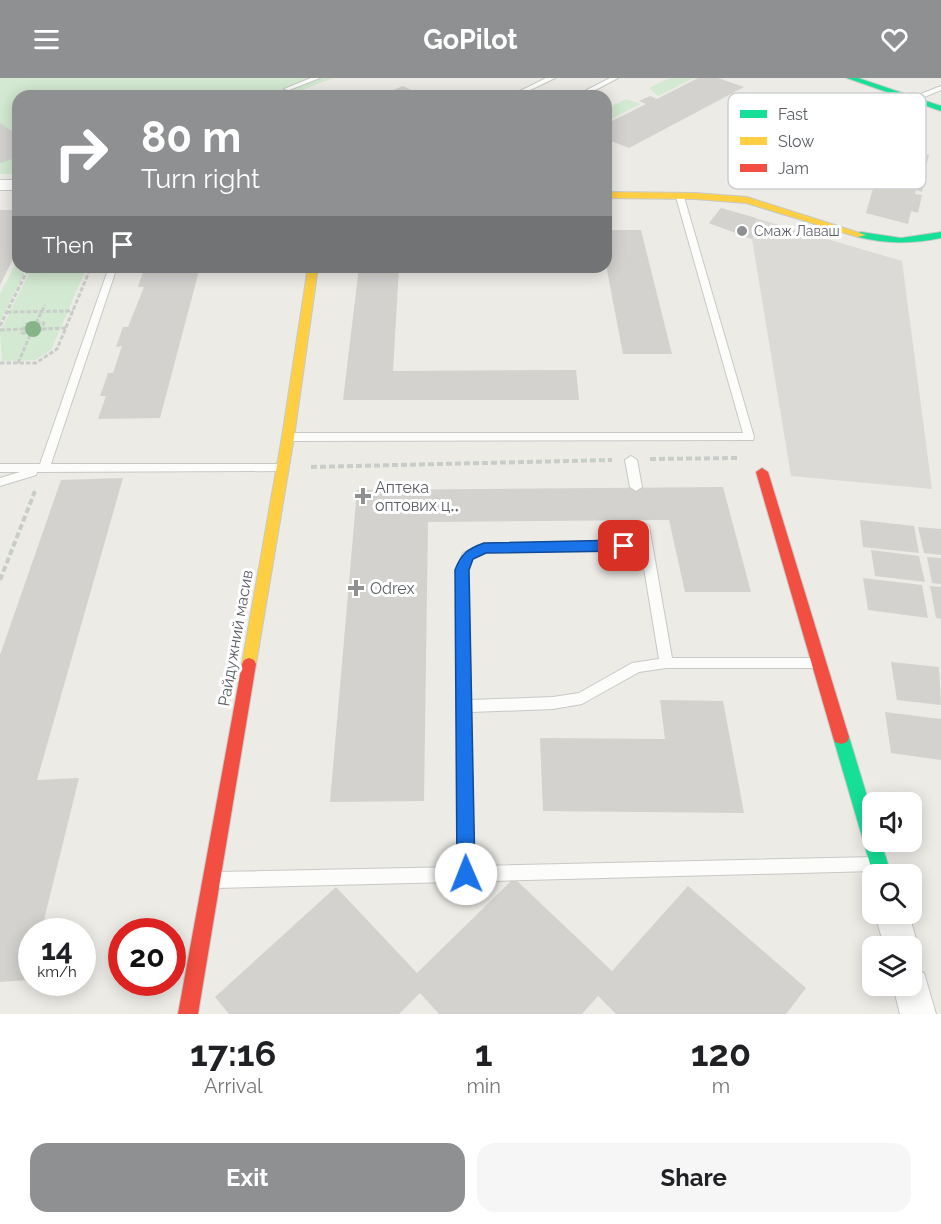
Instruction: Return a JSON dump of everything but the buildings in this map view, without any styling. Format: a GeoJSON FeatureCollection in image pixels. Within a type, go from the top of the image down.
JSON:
{"type":"FeatureCollection","features":[{"type":"Feature","properties":{"kind":"street"},"geometry":{"type":"LineString","coordinates":[[851,78],[895,93]]}},
{"type":"Feature","properties":{"kind":"street"},"geometry":{"type":"LineString","coordinates":[[926,104],[941,109]]}},
{"type":"Feature","properties":{"kind":"street"},"geometry":{"type":"LineString","coordinates":[[612,195],[750,201],[873,238],[894,241],[915,242],[941,235]]}},
{"type":"Feature","properties":{"kind":"street","name":"Райдужний масив"},"geometry":{"type":"LineString","coordinates":[[188,1014],[288,437],[312,273]]}},
{"type":"Feature","properties":{"kind":"street"},"geometry":{"type":"LineString","coordinates":[[762,472],[880,864]]}},
{"type":"Feature","properties":{"kind":"street"},"geometry":{"type":"LineString","coordinates":[[914,996],[918,1014]]}},
{"type":"Feature","properties":{"kind":"lane"},"geometry":{"type":"LineString","coordinates":[[287,89],[317,78]]}},
{"type":"Feature","properties":{"kind":"lane"},"geometry":{"type":"LineString","coordinates":[[526,90],[552,78]]}},
{"type":"Feature","properties":{"kind":"lane"},"geometry":{"type":"LineString","coordinates":[[591,90],[615,78]]}},
{"type":"Feature","properties":{"kind":"lane"},"geometry":{"type":"LineString","coordinates":[[926,94],[941,88]]}},
{"type":"Feature","properties":{"kind":"lane"},"geometry":{"type":"LineString","coordinates":[[288,437],[749,437],[680,197]]}},
{"type":"Feature","properties":{"kind":"lane"},"geometry":{"type":"LineString","coordinates":[[44,468],[111,273]]}},
{"type":"Feature","properties":{"kind":"lane"},"geometry":{"type":"LineString","coordinates":[[631,460],[636,487]]}},
{"type":"Feature","properties":{"kind":"lane"},"geometry":{"type":"LineString","coordinates":[[0,468],[282,468]]}},
{"type":"Feature","properties":{"kind":"lane"},"geometry":{"type":"LineString","coordinates":[[0,482],[44,468]]}},
{"type":"Feature","properties":{"kind":"lane"},"geometry":{"type":"LineString","coordinates":[[643,526],[666,663]]}},
{"type":"Feature","properties":{"kind":"lane"},"geometry":{"type":"LineString","coordinates":[[466,874],[462,570],[468,556],[484,548],[647,545]]}},
{"type":"Feature","properties":{"kind":"lane"},"geometry":{"type":"LineString","coordinates":[[463,706],[553,703],[582,698],[637,667],[666,663],[820,663]]}},
{"type":"Feature","properties":{"kind":"lane"},"geometry":{"type":"LineString","coordinates":[[210,880],[862,869]]}},
{"type":"Feature","properties":{"kind":"path"},"geometry":{"type":"LineString","coordinates":[[23,329],[0,328],[26,273]]}},
{"type":"Feature","properties":{"kind":"path"},"geometry":{"type":"LineString","coordinates":[[0,363],[36,363],[57,349],[89,273]]}},
{"type":"Feature","properties":{"kind":"path"},"geometry":{"type":"LineString","coordinates":[[20,286],[27,285]]}},
{"type":"Feature","properties":{"kind":"path"},"geometry":{"type":"LineString","coordinates":[[76,285],[84,285]]}},
{"type":"Feature","properties":{"kind":"path"},"geometry":{"type":"LineString","coordinates":[[36,323],[45,305]]}},
{"type":"Feature","properties":{"kind":"path"},"geometry":{"type":"LineString","coordinates":[[7,312],[73,311]]}},
{"type":"Feature","properties":{"kind":"path"},"geometry":{"type":"LineString","coordinates":[[44,323],[42,328],[39,333],[22,333],[26,324],[44,323]]}},
{"type":"Feature","properties":{"kind":"path"},"geometry":{"type":"LineString","coordinates":[[42,328],[66,328]]}},
{"type":"Feature","properties":{"kind":"path"},"geometry":{"type":"LineString","coordinates":[[17,363],[31,333]]}},
{"type":"Feature","properties":{"kind":"path"},"geometry":{"type":"LineString","coordinates":[[282,468],[746,458]]}},
{"type":"Feature","properties":{"kind":"path"},"geometry":{"type":"LineString","coordinates":[[0,580],[44,468]]}},
{"type":"Feature","properties":{"kind":"shaded area"},"geometry":{"type":"Polygon","coordinates":[[[721,208],[902,261],[932,489],[791,476],[752,239],[709,223],[721,208]]]}},
{"type":"Feature","properties":{"kind":"green space"},"geometry":{"type":"Polygon","coordinates":[[[0,78],[333,78],[302,90],[12,90],[12,174],[0,174],[0,78]]]}},
{"type":"Feature","properties":{"kind":"green space"},"geometry":{"type":"Polygon","coordinates":[[[670,78],[694,78],[658,96],[649,88],[670,78]]]}},
{"type":"Feature","properties":{"kind":"green space"},"geometry":{"type":"Polygon","coordinates":[[[626,99],[640,104],[612,119],[612,106],[626,99]]]}},
{"type":"Feature","properties":{"kind":"green space"},"geometry":{"type":"Polygon","coordinates":[[[12,271],[12,273],[24,273],[0,322],[0,294],[12,271]]]}},
{"type":"Feature","properties":{"kind":"green space"},"geometry":{"type":"Polygon","coordinates":[[[29,273],[84,273],[51,350],[35,360],[2,361],[0,332],[29,273]]]}},
{"type":"Feature","properties":{"kind":"traffic: fast"},"geometry":{"type":"LineString","coordinates":[[851,78],[895,93]]}},
{"type":"Feature","properties":{"kind":"traffic: fast"},"geometry":{"type":"LineString","coordinates":[[926,104],[941,109]]}},
{"type":"Feature","properties":{"kind":"traffic: fast"},"geometry":{"type":"LineString","coordinates":[[861,235],[901,241],[941,235]]}},
{"type":"Feature","properties":{"kind":"traffic: fast"},"geometry":{"type":"LineString","coordinates":[[841,737],[879,864]]}},
{"type":"Feature","properties":{"kind":"traffic: slow"},"geometry":{"type":"LineString","coordinates":[[612,195],[695,196],[747,200],[861,235]]}},
{"type":"Feature","properties":{"kind":"traffic: slow"},"geometry":{"type":"LineString","coordinates":[[249,664],[288,437],[312,273]]}},
{"type":"Feature","properties":{"kind":"traffic: jam"},"geometry":{"type":"LineString","coordinates":[[762,472],[841,737]]}},
{"type":"Feature","properties":{"kind":"traffic: jam"},"geometry":{"type":"LineString","coordinates":[[188,1014],[249,664]]}},
{"type":"Feature","properties":{"kind":"place","name":"Смаж Лаваш"},"geometry":{"type":"Point","coordinates":[742,231]}},
{"type":"Feature","properties":{"kind":"place","name":"Аптека оптових ц‥"},"geometry":{"type":"Point","coordinates":[363,496]}},
{"type":"Feature","properties":{"kind":"place","name":"Odrex"},"geometry":{"type":"Point","coordinates":[356,588]}},
{"type":"Feature","properties":{"kind":"route"},"geometry":{"type":"LineString","coordinates":[[466,874],[462,570],[468,556],[484,548],[624,546]]}}]}
